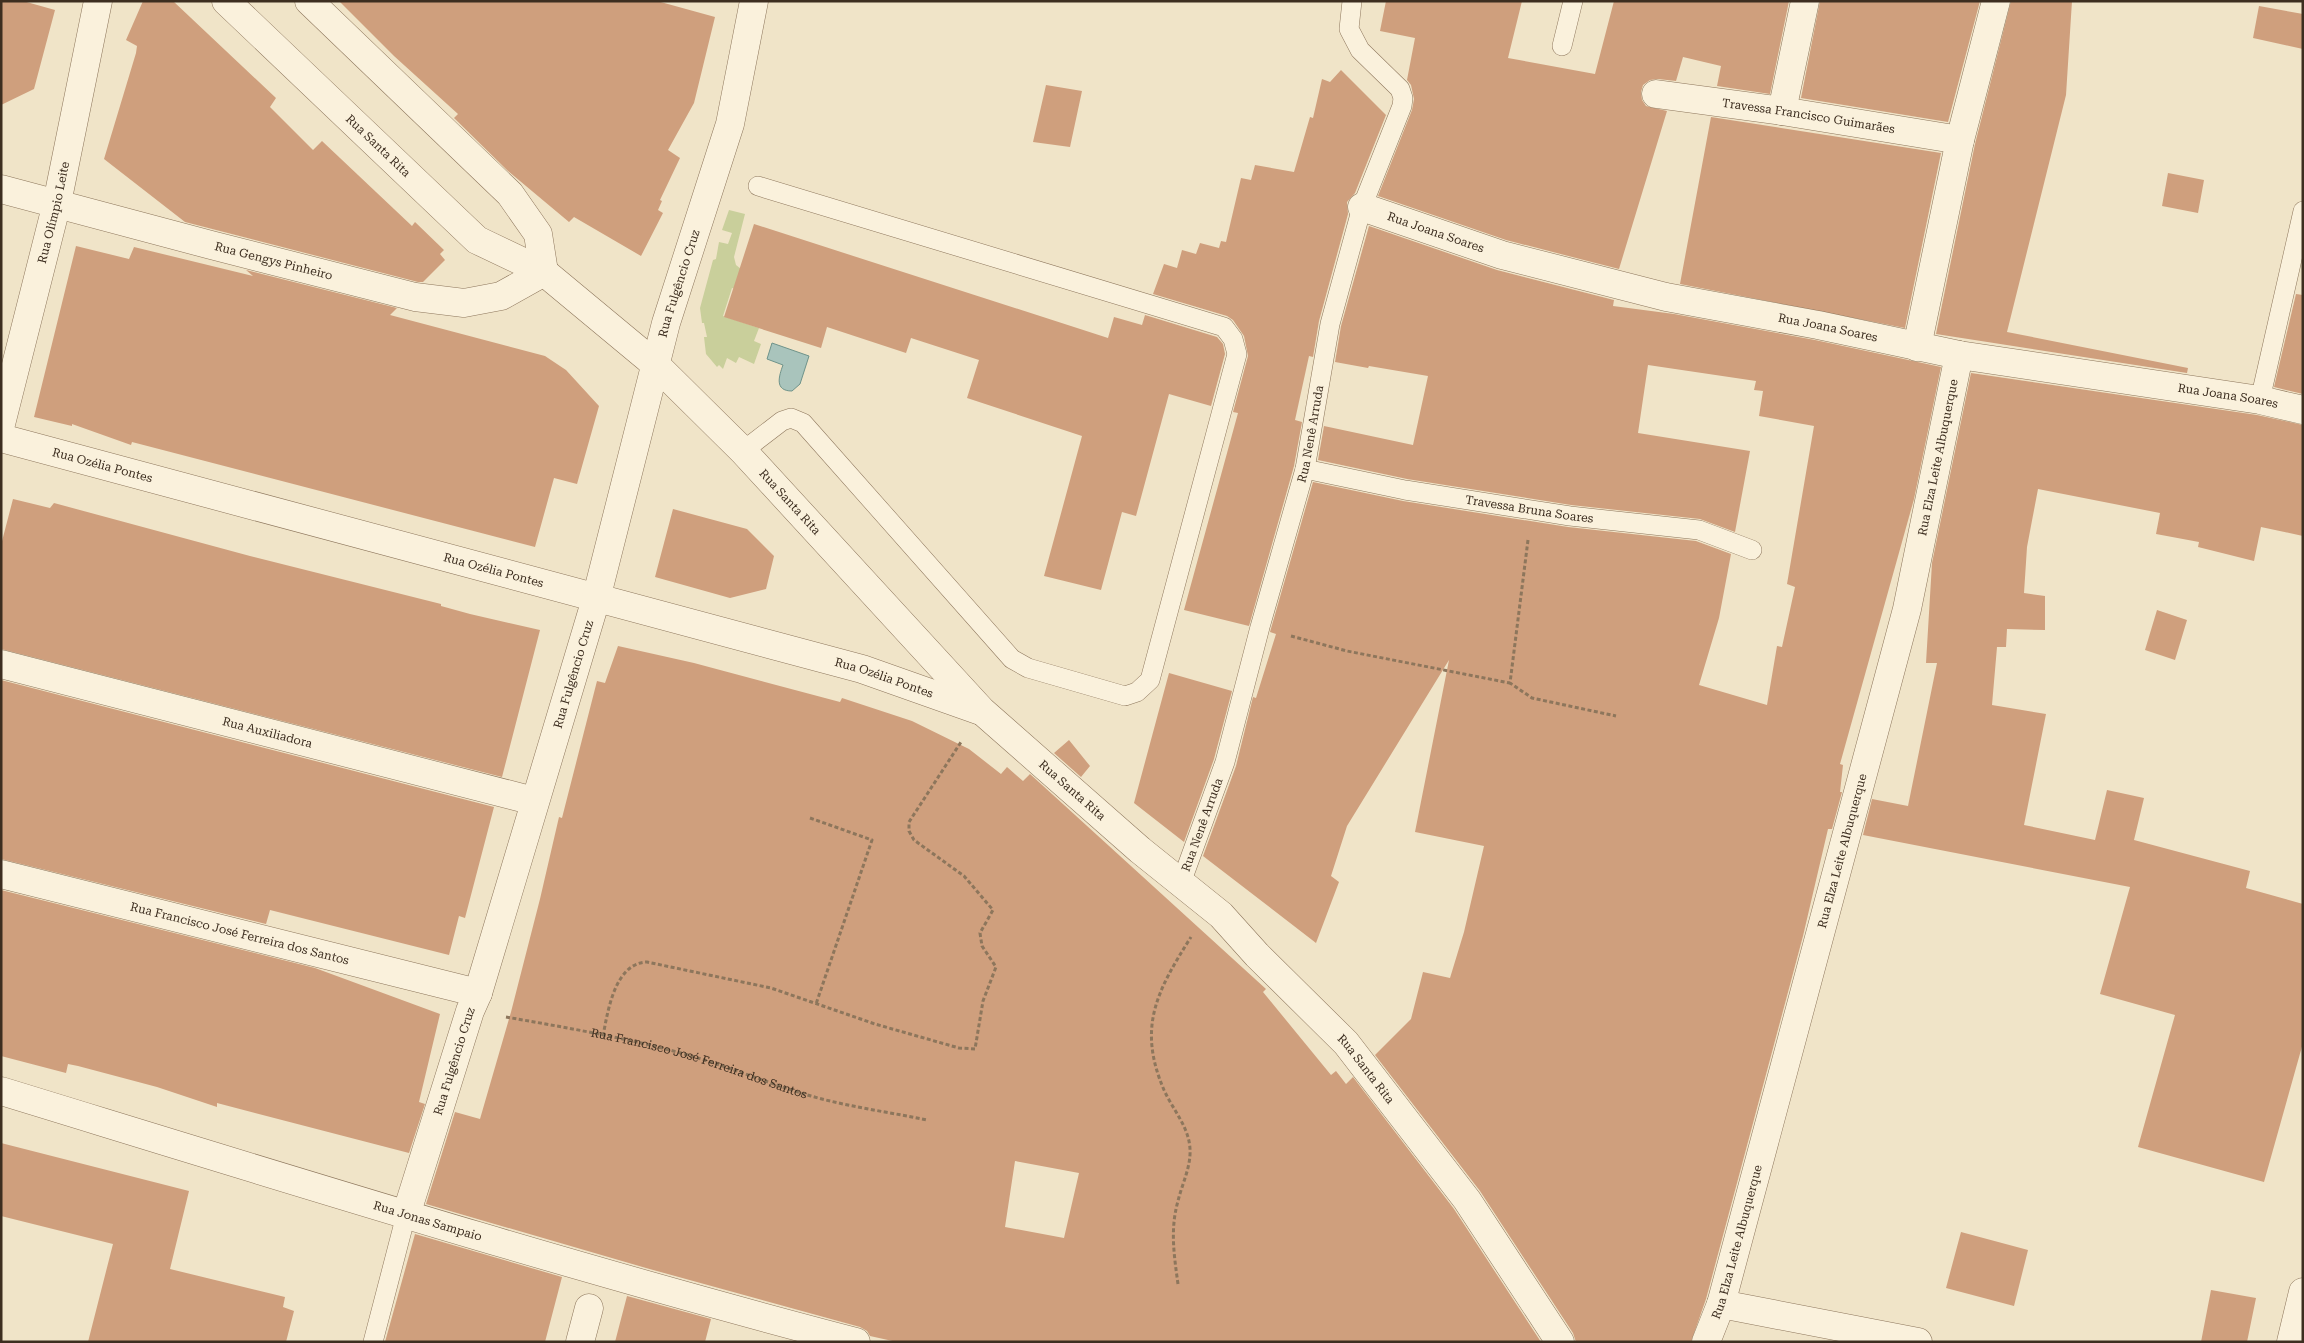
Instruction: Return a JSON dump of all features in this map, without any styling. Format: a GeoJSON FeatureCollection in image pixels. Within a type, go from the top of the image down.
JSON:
{"type":"FeatureCollection","features":[{"type":"Feature","properties":{"kind":"street","name":"Rua Olímpio Leite"},"geometry":{"type":"LineString","coordinates":[[1,424],[57,203],[98,1]]}},
{"type":"Feature","properties":{"kind":"street","name":"Rua Santa Rita"},"geometry":{"type":"LineString","coordinates":[[226,1],[478,240],[544,272],[656,365],[743,451],[982,711],[1140,850],[1211,906],[1346,1043],[1428,1152],[1467,1200],[1560,1342]]}},
{"type":"Feature","properties":{"kind":"street"},"geometry":{"type":"LineString","coordinates":[[309,1],[510,194],[538,234],[544,272]]}},
{"type":"Feature","properties":{"kind":"street","name":"Rua Fulgêncio Cruz"},"geometry":{"type":"LineString","coordinates":[[406,1215],[474,1002],[596,599],[666,323],[730,124],[754,1]]}},
{"type":"Feature","properties":{"kind":"street"},"geometry":{"type":"LineString","coordinates":[[1782,110],[1805,1]]}},
{"type":"Feature","properties":{"kind":"street"},"geometry":{"type":"LineString","coordinates":[[1917,347],[1960,140],[1996,1]]}},
{"type":"Feature","properties":{"kind":"street","name":"Travessa Francisco Guimarães"},"geometry":{"type":"LineString","coordinates":[[1656,94],[1782,110],[1960,140]]}},
{"type":"Feature","properties":{"kind":"street","name":"Rua Gengys Pinheiro"},"geometry":{"type":"LineString","coordinates":[[1,189],[415,297],[464,303],[501,296],[544,272]]}},
{"type":"Feature","properties":{"kind":"street","name":"Rua Joana Soares"},"geometry":{"type":"LineString","coordinates":[[1362,207],[1502,255],[1666,297],[1818,325],[1959,355],[2260,400],[2303,410]]}},
{"type":"Feature","properties":{"kind":"street","name":"Rua Elza Leite Albuquerque"},"geometry":{"type":"LineString","coordinates":[[1706,1342],[1721,1304],[1907,609],[1959,355]]}},
{"type":"Feature","properties":{"kind":"street","name":"Rua Ozélia Pontes"},"geometry":{"type":"LineString","coordinates":[[1,438],[862,669],[982,711]]}},
{"type":"Feature","properties":{"kind":"street","name":"Rua Auxiliadora"},"geometry":{"type":"LineString","coordinates":[[1,664],[534,801]]}},
{"type":"Feature","properties":{"kind":"street","name":"Rua Francisco José Ferreira dos Santos"},"geometry":{"type":"LineString","coordinates":[[1,874],[474,1002]]}},
{"type":"Feature","properties":{"kind":"street","name":"Rua Jonas Sampaio"},"geometry":{"type":"LineString","coordinates":[[1,1091],[406,1215],[703,1302],[856,1342]]}},
{"type":"Feature","properties":{"kind":"street"},"geometry":{"type":"LineString","coordinates":[[2291,1342],[2303,1292]]}},
{"type":"Feature","properties":{"kind":"street"},"geometry":{"type":"LineString","coordinates":[[1721,1304],[1918,1342]]}},
{"type":"Feature","properties":{"kind":"street"},"geometry":{"type":"LineString","coordinates":[[580,1342],[589,1308]]}},
{"type":"Feature","properties":{"kind":"lane","name":"Rua Nenê Arruda"},"geometry":{"type":"LineString","coordinates":[[1181,882],[1225,762],[1260,627],[1305,469],[1330,324],[1362,207],[1402,106],[1403,98],[1400,89],[1360,50],[1349,28],[1352,1]]}},
{"type":"Feature","properties":{"kind":"lane"},"geometry":{"type":"LineString","coordinates":[[1562,46],[1573,1]]}},
{"type":"Feature","properties":{"kind":"lane"},"geometry":{"type":"LineString","coordinates":[[743,451],[782,421],[792,418],[803,423],[1012,659],[1028,668],[1125,696],[1137,692],[1150,680],[1236,354],[1233,339],[1224,328],[758,186]]}},
{"type":"Feature","properties":{"kind":"lane"},"geometry":{"type":"LineString","coordinates":[[2260,400],[2303,211]]}},
{"type":"Feature","properties":{"kind":"lane","name":"Travessa Bruna Soares"},"geometry":{"type":"LineString","coordinates":[[1305,469],[1405,490],[1532,510],[1699,530],[1752,550]]}},
{"type":"Feature","properties":{"kind":"lane","name":"Rua Fulgêncio Cruz"},"geometry":{"type":"LineString","coordinates":[[373,1342],[406,1215]]}},
{"type":"Feature","properties":{"kind":"path"},"geometry":{"type":"LineString","coordinates":[[1510,683],[1532,510]]}},
{"type":"Feature","properties":{"kind":"path"},"geometry":{"type":"LineString","coordinates":[[1260,627],[1347,651],[1510,683],[1532,698],[1616,716]]}},
{"type":"Feature","properties":{"kind":"path"},"geometry":{"type":"LineString","coordinates":[[604,1036],[612,995],[630,966],[647,962],[771,988],[958,1048],[975,1050],[983,1001],[996,967],[982,946],[980,933],[992,910],[964,876],[914,840],[909,831],[909,822],[982,711]]}},
{"type":"Feature","properties":{"kind":"path"},"geometry":{"type":"LineString","coordinates":[[810,818],[872,840],[816,1004]]}},
{"type":"Feature","properties":{"kind":"path"},"geometry":{"type":"LineString","coordinates":[[1178,1284],[1172,1240],[1177,1202],[1187,1172],[1191,1150],[1187,1132],[1164,1090],[1155,1064],[1151,1017],[1161,987],[1211,906]]}},
{"type":"Feature","properties":{"kind":"path","name":"Rua Francisco José Ferreira dos Santos"},"geometry":{"type":"LineString","coordinates":[[474,1002],[718,1064],[753,1078],[814,1097],[927,1120]]}},
{"type":"Feature","properties":{"kind":"green space"},"geometry":{"type":"Polygon","coordinates":[[[729,210],[745,214],[734,257],[736,265],[746,273],[746,292],[732,288],[723,316],[759,328],[754,341],[761,344],[754,364],[739,357],[736,363],[727,358],[723,369],[719,365],[717,367],[706,354],[704,337],[707,337],[704,323],[702,323],[700,308],[713,260],[716,259],[719,242],[728,244],[732,233],[722,230],[729,210]]]}},
{"type":"Feature","properties":{"kind":"water"},"geometry":{"type":"Polygon","coordinates":[[[772,343],[809,356],[800,384],[792,391],[780,386],[779,378],[783,365],[767,359],[772,343]]]}},
{"type":"Feature","properties":{"kind":"building"},"geometry":{"type":"Polygon","coordinates":[[[1,1],[23,1],[55,10],[34,89],[1,105],[1,1]]]}},
{"type":"Feature","properties":{"kind":"building"},"geometry":{"type":"Polygon","coordinates":[[[143,1],[173,1],[276,98],[270,107],[313,150],[322,141],[412,226],[415,222],[444,250],[440,254],[445,260],[423,282],[418,282],[185,222],[104,159],[136,53],[137,46],[126,40],[143,1]]]}},
{"type":"Feature","properties":{"kind":"building"},"geometry":{"type":"Polygon","coordinates":[[[339,1],[657,1],[715,17],[694,103],[668,150],[680,158],[660,200],[662,201],[658,210],[663,213],[641,256],[574,217],[569,222],[508,171],[454,118],[458,114],[394,56],[339,1]]]}},
{"type":"Feature","properties":{"kind":"building"},"geometry":{"type":"Polygon","coordinates":[[[1386,1],[1522,1],[1508,58],[1595,74],[1614,1],[1789,1],[1770,94],[1717,86],[1721,66],[1683,57],[1676,81],[1658,79],[1650,80],[1643,85],[1641,92],[1642,100],[1646,106],[1667,111],[1619,269],[1506,240],[1378,196],[1412,110],[1414,99],[1411,85],[1407,80],[1415,38],[1380,31],[1386,1]]]}},
{"type":"Feature","properties":{"kind":"building"},"geometry":{"type":"Polygon","coordinates":[[[1820,1],[1980,1],[1948,122],[1801,98],[1820,1]]]}},
{"type":"Feature","properties":{"kind":"building"},"geometry":{"type":"Polygon","coordinates":[[[2011,1],[2072,1],[2066,95],[2007,332],[2188,368],[2187,373],[1936,334],[1975,144],[2011,1]]]}},
{"type":"Feature","properties":{"kind":"building"},"geometry":{"type":"Polygon","coordinates":[[[2259,6],[2303,14],[2303,49],[2253,38],[2259,6]]]}},
{"type":"Feature","properties":{"kind":"building"},"geometry":{"type":"Polygon","coordinates":[[[1341,70],[1386,115],[1355,193],[1347,202],[1348,214],[1319,321],[1313,357],[1309,356],[1295,420],[1302,422],[1294,466],[1249,626],[1184,610],[1238,413],[1233,412],[1248,356],[1244,336],[1233,320],[1227,316],[1153,294],[1164,264],[1177,268],[1182,250],[1196,254],[1200,243],[1219,248],[1221,241],[1226,242],[1241,178],[1251,180],[1255,165],[1294,172],[1310,117],[1313,118],[1322,79],[1330,82],[1341,70]]]}},
{"type":"Feature","properties":{"kind":"building"},"geometry":{"type":"Polygon","coordinates":[[[1046,85],[1082,91],[1070,147],[1033,142],[1046,85]]]}},
{"type":"Feature","properties":{"kind":"building"},"geometry":{"type":"Polygon","coordinates":[[[1711,117],[1941,153],[1905,328],[1680,284],[1711,117]]]}},
{"type":"Feature","properties":{"kind":"building"},"geometry":{"type":"Polygon","coordinates":[[[2168,173],[2204,180],[2198,213],[2162,206],[2168,173]]]}},
{"type":"Feature","properties":{"kind":"building"},"geometry":{"type":"Polygon","coordinates":[[[754,224],[1108,338],[1114,317],[1142,325],[1145,315],[1217,337],[1223,344],[1225,354],[1211,406],[1169,394],[1136,516],[1122,512],[1101,590],[1044,576],[1082,436],[967,398],[979,360],[911,338],[906,353],[827,327],[821,348],[724,317],[754,224]]]}},
{"type":"Feature","properties":{"kind":"building"},"geometry":{"type":"Polygon","coordinates":[[[1369,226],[1497,270],[1614,300],[1613,306],[1674,314],[1815,340],[1941,367],[1914,499],[1840,764],[1843,765],[1840,792],[1842,792],[1832,829],[1828,829],[1803,936],[1706,1299],[1691,1342],[1576,1342],[1573,1333],[1480,1191],[1375,1055],[1411,1019],[1423,972],[1450,978],[1464,932],[1484,846],[1415,832],[1449,660],[1347,826],[1331,876],[1339,882],[1316,943],[1203,856],[1236,766],[1253,697],[1256,698],[1276,634],[1270,632],[1313,482],[1403,501],[1568,527],[1696,541],[1731,554],[1719,618],[1699,685],[1767,705],[1777,646],[1782,647],[1795,587],[1787,584],[1814,426],[1759,416],[1763,391],[1754,390],[1756,381],[1648,365],[1638,433],[1750,451],[1735,532],[1700,519],[1571,505],[1407,479],[1318,460],[1324,426],[1413,445],[1428,376],[1335,362],[1341,326],[1369,226]]]}},
{"type":"Feature","properties":{"kind":"building"},"geometry":{"type":"Polygon","coordinates":[[[76,246],[129,259],[134,247],[253,276],[246,270],[397,308],[390,315],[545,356],[566,370],[599,406],[577,484],[554,478],[535,547],[132,442],[131,445],[72,424],[72,426],[34,417],[76,246]]]}},
{"type":"Feature","properties":{"kind":"building"},"geometry":{"type":"Polygon","coordinates":[[[2296,294],[2303,295],[2303,394],[2274,387],[2296,294]]]}},
{"type":"Feature","properties":{"kind":"building"},"geometry":{"type":"Polygon","coordinates":[[[1971,373],[2257,415],[2303,425],[2303,536],[2261,527],[2254,561],[2198,547],[2199,542],[2156,534],[2160,513],[2038,489],[2027,547],[2024,593],[2045,596],[2045,630],[2007,629],[2006,647],[1997,647],[1992,705],[2046,714],[2024,825],[2095,840],[2107,790],[2144,798],[2134,840],[2250,871],[2246,888],[2303,904],[2303,1043],[2264,1182],[2138,1147],[2175,1015],[2100,994],[2130,887],[1863,835],[1872,799],[1908,806],[1937,663],[1926,663],[1932,563],[1971,373]]]}},
{"type":"Feature","properties":{"kind":"building"},"geometry":{"type":"Polygon","coordinates":[[[13,499],[50,508],[54,503],[250,556],[441,604],[441,606],[470,614],[540,630],[502,777],[1,649],[1,545],[13,499]]]}},
{"type":"Feature","properties":{"kind":"building"},"geometry":{"type":"Polygon","coordinates":[[[673,509],[747,529],[774,556],[766,589],[730,598],[655,577],[673,509]]]}},
{"type":"Feature","properties":{"kind":"building"},"geometry":{"type":"Polygon","coordinates":[[[2157,610],[2187,620],[2175,660],[2145,650],[2157,610]]]}},
{"type":"Feature","properties":{"kind":"building"},"geometry":{"type":"Polygon","coordinates":[[[618,646],[694,663],[840,702],[842,698],[912,721],[969,749],[1001,774],[1007,767],[1023,781],[1030,774],[1266,989],[1263,992],[1331,1075],[1336,1071],[1346,1084],[1353,1077],[1454,1209],[1541,1342],[897,1342],[870,1336],[867,1331],[860,1327],[646,1268],[426,1204],[455,1112],[480,1119],[511,1012],[559,817],[562,818],[597,681],[605,683],[618,646]],[[1015,1161],[1005,1227],[1064,1238],[1079,1173],[1015,1161]]]}},
{"type":"Feature","properties":{"kind":"building"},"geometry":{"type":"Polygon","coordinates":[[[1169,673],[1232,691],[1214,759],[1184,842],[1134,803],[1169,673]]]}},
{"type":"Feature","properties":{"kind":"building"},"geometry":{"type":"Polygon","coordinates":[[[1,680],[494,807],[465,918],[459,916],[449,955],[270,910],[266,924],[1,859],[1,680]]]}},
{"type":"Feature","properties":{"kind":"building"},"geometry":{"type":"Polygon","coordinates":[[[1069,740],[1090,766],[1081,777],[1054,753],[1069,740]]]}},
{"type":"Feature","properties":{"kind":"building"},"geometry":{"type":"Polygon","coordinates":[[[1,890],[315,968],[440,1014],[419,1102],[425,1104],[409,1153],[217,1103],[217,1107],[157,1087],[78,1066],[68,1064],[66,1073],[1,1056],[1,890]]]}},
{"type":"Feature","properties":{"kind":"building"},"geometry":{"type":"Polygon","coordinates":[[[1,1143],[189,1191],[170,1269],[285,1297],[283,1307],[294,1311],[286,1342],[88,1342],[113,1244],[1,1216],[1,1143]]]}},
{"type":"Feature","properties":{"kind":"building"},"geometry":{"type":"Polygon","coordinates":[[[1961,1232],[2028,1250],[2014,1306],[1946,1288],[1961,1232]]]}},
{"type":"Feature","properties":{"kind":"building"},"geometry":{"type":"Polygon","coordinates":[[[415,1234],[562,1277],[545,1342],[385,1342],[415,1234]]]}},
{"type":"Feature","properties":{"kind":"building"},"geometry":{"type":"Polygon","coordinates":[[[2211,1290],[2256,1298],[2247,1342],[2201,1342],[2211,1290]]]}},
{"type":"Feature","properties":{"kind":"building"},"geometry":{"type":"Polygon","coordinates":[[[627,1296],[711,1319],[705,1342],[615,1342],[627,1296]]]}}]}
